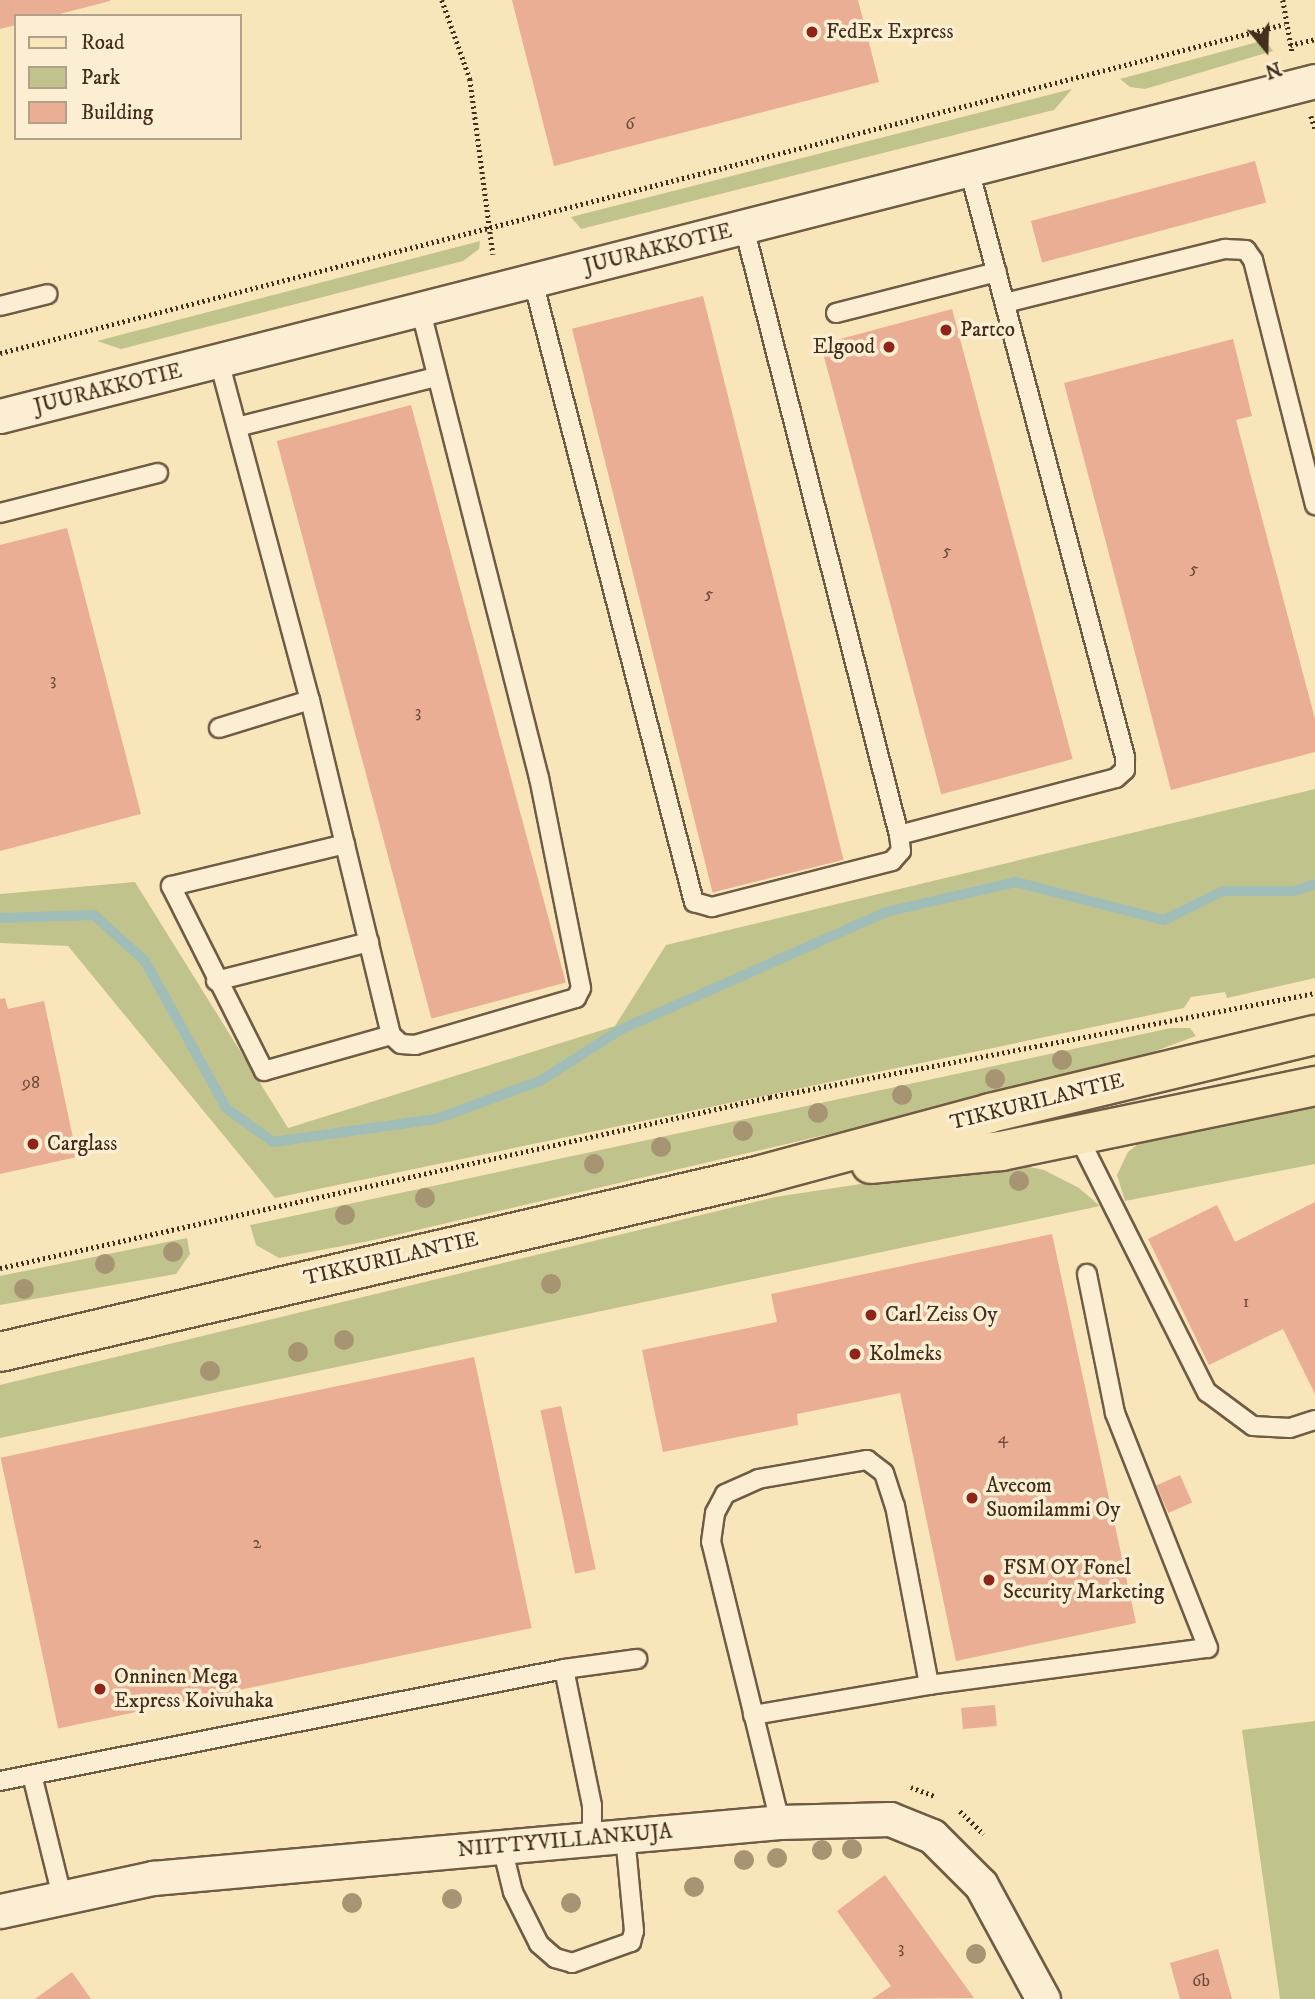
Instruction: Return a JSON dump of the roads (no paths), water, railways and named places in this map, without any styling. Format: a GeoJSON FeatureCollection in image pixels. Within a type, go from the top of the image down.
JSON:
{"type":"FeatureCollection","features":[{"type":"Feature","properties":{"kind":"main road","name":"TIKKURILANTIE"},"geometry":{"type":"LineString","coordinates":[[7,1346],[761,1175],[990,1113],[1315,1035]]}},
{"type":"Feature","properties":{"kind":"main road","name":"TIKKURILANTIE"},"geometry":{"type":"LineString","coordinates":[[761,1175],[1001,1151],[1315,1086]]}},
{"type":"Feature","properties":{"kind":"street","name":"JUURAKKOTIE"},"geometry":{"type":"LineString","coordinates":[[0,416],[1315,81]]}},
{"type":"Feature","properties":{"kind":"street","name":"NIITTYVILLANKUJA"},"geometry":{"type":"LineString","coordinates":[[0,1911],[153,1878],[780,1822],[890,1819],[932,1836],[981,1885],[1043,1999]]}},
{"type":"Feature","properties":{"kind":"lane"},"geometry":{"type":"LineString","coordinates":[[899,835],[1116,778],[1125,770],[1125,757],[970,169]]}},
{"type":"Feature","properties":{"kind":"lane"},"geometry":{"type":"LineString","coordinates":[[533,281],[694,902],[712,907],[892,861],[901,851],[899,835],[744,227]]}},
{"type":"Feature","properties":{"kind":"lane"},"geometry":{"type":"LineString","coordinates":[[1005,303],[1225,248],[1246,250],[1253,260],[1315,505]]}},
{"type":"Feature","properties":{"kind":"lane"},"geometry":{"type":"LineString","coordinates":[[836,313],[997,272]]}},
{"type":"Feature","properties":{"kind":"lane"},"geometry":{"type":"LineString","coordinates":[[0,306],[48,293]]}},
{"type":"Feature","properties":{"kind":"lane"},"geometry":{"type":"LineString","coordinates":[[219,361],[310,700],[391,1035],[401,1044],[415,1045],[576,998],[582,988],[539,778],[420,309]]}},
{"type":"Feature","properties":{"kind":"lane"},"geometry":{"type":"LineString","coordinates":[[237,427],[436,377]]}},
{"type":"Feature","properties":{"kind":"lane"},"geometry":{"type":"LineString","coordinates":[[0,513],[158,473]]}},
{"type":"Feature","properties":{"kind":"lane"},"geometry":{"type":"LineString","coordinates":[[219,728],[310,700]]}},
{"type":"Feature","properties":{"kind":"lane"},"geometry":{"type":"LineString","coordinates":[[345,844],[171,886],[216,981],[264,1071],[391,1035]]}},
{"type":"Feature","properties":{"kind":"lane"},"geometry":{"type":"LineString","coordinates":[[216,981],[369,942]]}},
{"type":"Feature","properties":{"kind":"lane"},"geometry":{"type":"LineString","coordinates":[[1078,1136],[1207,1392],[1253,1426],[1290,1428],[1315,1420]]}},
{"type":"Feature","properties":{"kind":"lane"},"geometry":{"type":"LineString","coordinates":[[753,1715],[929,1685],[1208,1648],[1115,1413],[1087,1274]]}},
{"type":"Feature","properties":{"kind":"lane"},"geometry":{"type":"LineString","coordinates":[[780,1822],[711,1542],[715,1513],[725,1494],[758,1479],[867,1460],[884,1473],[895,1506],[929,1685]]}},
{"type":"Feature","properties":{"kind":"lane"},"geometry":{"type":"LineString","coordinates":[[0,1781],[564,1669],[637,1659]]}},
{"type":"Feature","properties":{"kind":"lane"},"geometry":{"type":"LineString","coordinates":[[564,1669],[593,1807],[592,1839]]}},
{"type":"Feature","properties":{"kind":"lane"},"geometry":{"type":"LineString","coordinates":[[32,1774],[62,1896]]}},
{"type":"Feature","properties":{"kind":"lane"},"geometry":{"type":"LineString","coordinates":[[502,1847],[513,1892],[540,1944],[555,1958],[572,1963],[631,1942],[634,1931],[625,1836]]}},
{"type":"Feature","properties":{"kind":"waterway"},"geometry":{"type":"LineString","coordinates":[[0,918],[94,915],[145,961],[226,1108],[273,1142],[436,1119],[540,1081],[620,1030],[886,912],[1016,882],[1164,920],[1223,891],[1294,891],[1315,884]]}},
{"type":"Feature","properties":{"kind":"place","name":"FedEx Express"},"geometry":{"type":"Point","coordinates":[812,32]}},
{"type":"Feature","properties":{"kind":"place","name":"Partco"},"geometry":{"type":"Point","coordinates":[946,330]}},
{"type":"Feature","properties":{"kind":"place","name":"Elgood"},"geometry":{"type":"Point","coordinates":[889,347]}},
{"type":"Feature","properties":{"kind":"place","name":"Carglass"},"geometry":{"type":"Point","coordinates":[33,1144]}},
{"type":"Feature","properties":{"kind":"place","name":"Carl Zeiss Oy"},"geometry":{"type":"Point","coordinates":[871,1315]}},
{"type":"Feature","properties":{"kind":"place","name":"Kolmeks"},"geometry":{"type":"Point","coordinates":[855,1354]}},
{"type":"Feature","properties":{"kind":"place","name":"Avecom Suomilammi Oy"},"geometry":{"type":"Point","coordinates":[972,1498]}},
{"type":"Feature","properties":{"kind":"place","name":"FSM OY Fonel Security Marketing"},"geometry":{"type":"Point","coordinates":[989,1580]}},
{"type":"Feature","properties":{"kind":"place","name":"Onninen Mega Express Koivuhaka"},"geometry":{"type":"Point","coordinates":[100,1689]}}]}
